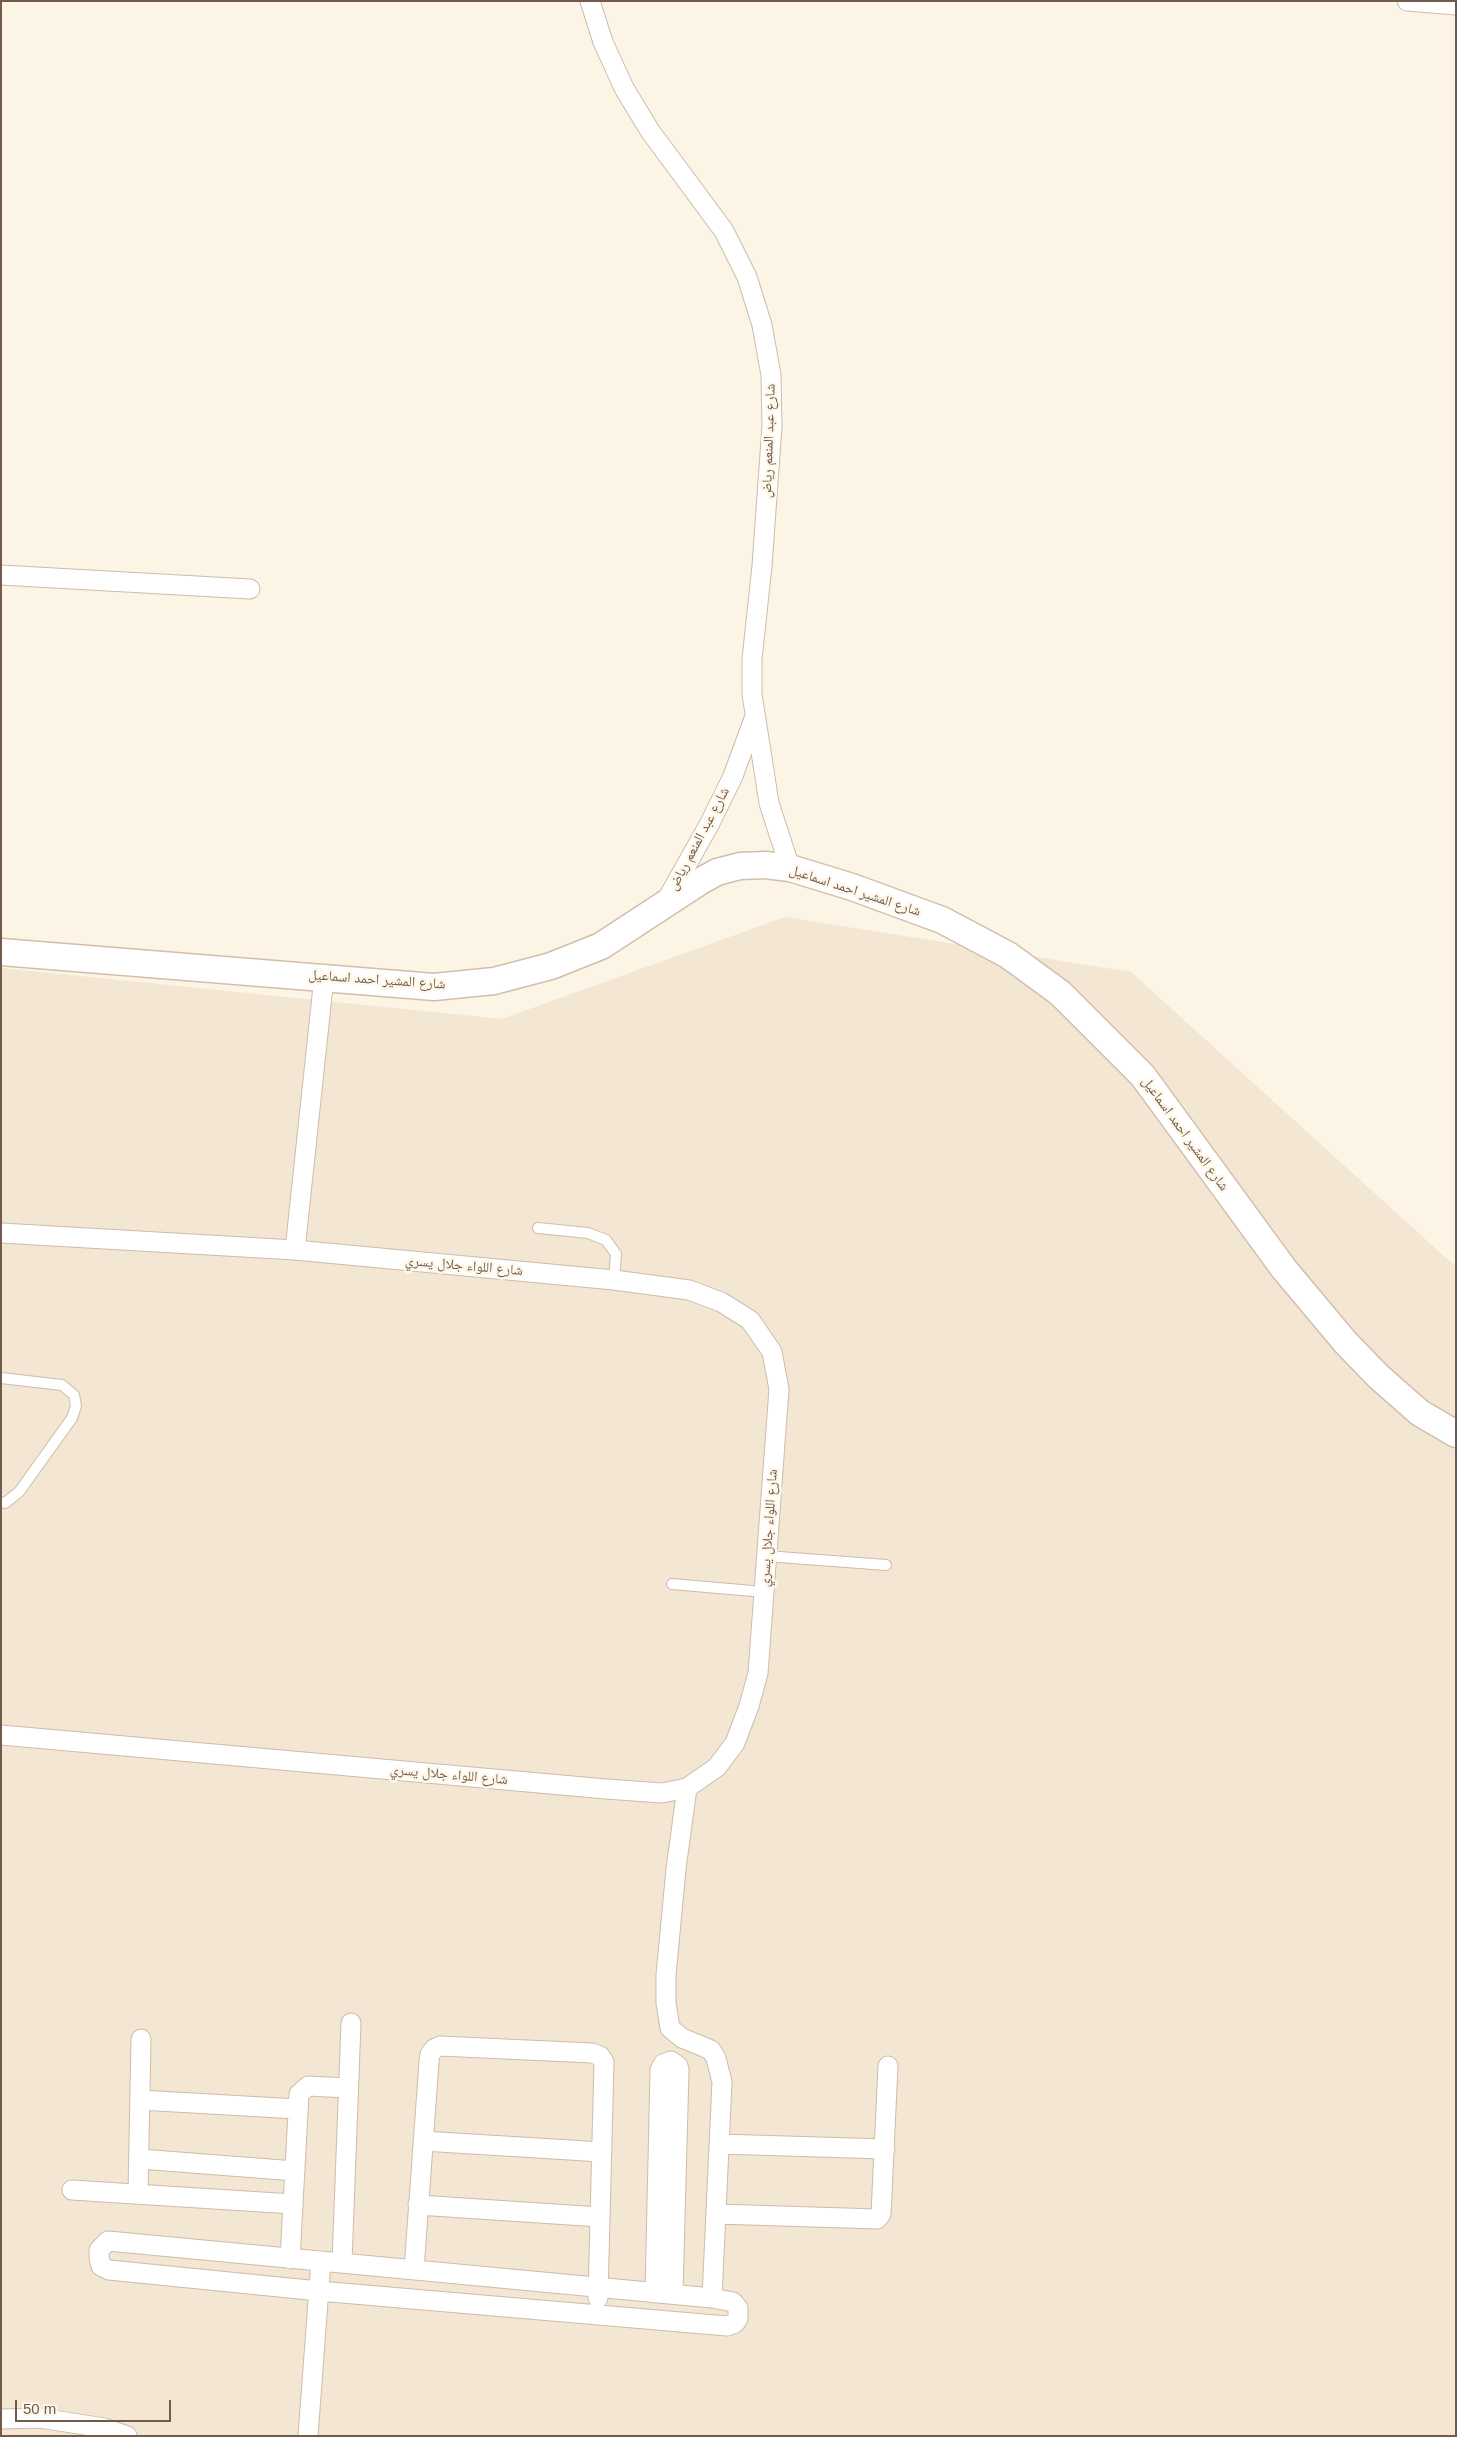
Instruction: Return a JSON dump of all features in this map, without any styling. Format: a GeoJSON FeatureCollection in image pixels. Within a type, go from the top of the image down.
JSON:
{"type":"FeatureCollection","features":[{"type":"Feature","properties":{"kind":"street","name":"شارع عبد المنعم رياض"},"geometry":{"type":"LineString","coordinates":[[590,1],[603,42],[624,88],[650,132],[724,231],[747,277],[762,325],[771,375],[772,426],[762,566],[752,659],[755,718],[769,803],[790,868]]}},
{"type":"Feature","properties":{"kind":"street"},"geometry":{"type":"LineString","coordinates":[[1407,1],[1456,5]]}},
{"type":"Feature","properties":{"kind":"street"},"geometry":{"type":"LineString","coordinates":[[1,575],[250,589]]}},
{"type":"Feature","properties":{"kind":"street","name":"شارع عبد المنعم رياض"},"geometry":{"type":"LineString","coordinates":[[664,904],[725,792],[755,718]]}},
{"type":"Feature","properties":{"kind":"street","name":"شارع المشير احمد اسماعيل"},"geometry":{"type":"LineString","coordinates":[[1,952],[434,987],[494,981],[551,966],[601,946],[664,904],[717,872],[740,866],[765,865],[790,868],[852,887],[942,920],[1008,955],[1060,993],[1143,1076],[1284,1269],[1346,1342],[1379,1377],[1420,1413],[1456,1434]]}},
{"type":"Feature","properties":{"kind":"street"},"geometry":{"type":"LineString","coordinates":[[294,1250],[324,977]]}},
{"type":"Feature","properties":{"kind":"street","name":"شارع اللواء جلال يسري"},"geometry":{"type":"LineString","coordinates":[[1,1233],[294,1250],[614,1280],[689,1290],[721,1302],[750,1320],[772,1352],[779,1389],[758,1673],[749,1706],[735,1743],[717,1766],[686,1788],[662,1793],[606,1789],[1,1735]]}},
{"type":"Feature","properties":{"kind":"street"},"geometry":{"type":"LineString","coordinates":[[686,1788],[673,1898],[666,1975],[666,2004],[670,2028],[675,2034],[706,2048],[716,2058],[722,2082],[712,2298]]}},
{"type":"Feature","properties":{"kind":"street"},"geometry":{"type":"LineString","coordinates":[[342,2262],[352,2023]]}},
{"type":"Feature","properties":{"kind":"street"},"geometry":{"type":"LineString","coordinates":[[138,2193],[141,2039]]}},
{"type":"Feature","properties":{"kind":"street"},"geometry":{"type":"LineString","coordinates":[[414,2270],[429,2062],[430,2054],[434,2049],[440,2046],[592,2053],[600,2056],[604,2062],[598,2315]]}},
{"type":"Feature","properties":{"kind":"street"},"geometry":{"type":"LineString","coordinates":[[671,2061],[680,2070],[664,2294],[660,2070],[663,2064],[671,2061]]}},
{"type":"Feature","properties":{"kind":"street"},"geometry":{"type":"LineString","coordinates":[[717,2214],[872,2221],[877,2219],[881,2214],[888,2066]]}},
{"type":"Feature","properties":{"kind":"street"},"geometry":{"type":"LineString","coordinates":[[290,2259],[299,2094],[308,2086],[348,2088]]}},
{"type":"Feature","properties":{"kind":"street"},"geometry":{"type":"LineString","coordinates":[[140,2100],[298,2109]]}},
{"type":"Feature","properties":{"kind":"street"},"geometry":{"type":"LineString","coordinates":[[423,2140],[602,2152]]}},
{"type":"Feature","properties":{"kind":"street"},"geometry":{"type":"LineString","coordinates":[[719,2144],[885,2149]]}},
{"type":"Feature","properties":{"kind":"street"},"geometry":{"type":"LineString","coordinates":[[140,2160],[295,2171]]}},
{"type":"Feature","properties":{"kind":"street"},"geometry":{"type":"LineString","coordinates":[[72,2190],[293,2204]]}},
{"type":"Feature","properties":{"kind":"street"},"geometry":{"type":"LineString","coordinates":[[418,2205],[600,2217]]}},
{"type":"Feature","properties":{"kind":"street"},"geometry":{"type":"LineString","coordinates":[[108,2241],[290,2259],[342,2262],[712,2298],[733,2302],[739,2313],[735,2323],[727,2326],[319,2291],[108,2270],[101,2266],[99,2250],[108,2241]]}},
{"type":"Feature","properties":{"kind":"street"},"geometry":{"type":"LineString","coordinates":[[308,2436],[321,2261]]}},
{"type":"Feature","properties":{"kind":"street"},"geometry":{"type":"LineString","coordinates":[[1,2420],[40,2418],[104,2428],[127,2436]]}},
{"type":"Feature","properties":{"kind":"lane"},"geometry":{"type":"LineString","coordinates":[[538,1228],[588,1233],[606,1240],[616,1254],[614,1280]]}},
{"type":"Feature","properties":{"kind":"lane"},"geometry":{"type":"LineString","coordinates":[[1,1378],[62,1385],[74,1395],[76,1406],[72,1418],[19,1492],[5,1503],[1,1502]]}},
{"type":"Feature","properties":{"kind":"lane"},"geometry":{"type":"LineString","coordinates":[[766,1556],[886,1565]]}},
{"type":"Feature","properties":{"kind":"lane"},"geometry":{"type":"LineString","coordinates":[[672,1584],[764,1592]]}},
{"type":"Feature","properties":{"kind":"shaded area"},"geometry":{"type":"Polygon","coordinates":[[[785,917],[1131,972],[1456,1267],[1456,2436],[1,2436],[1,968],[502,1019],[785,917]]]}}]}
